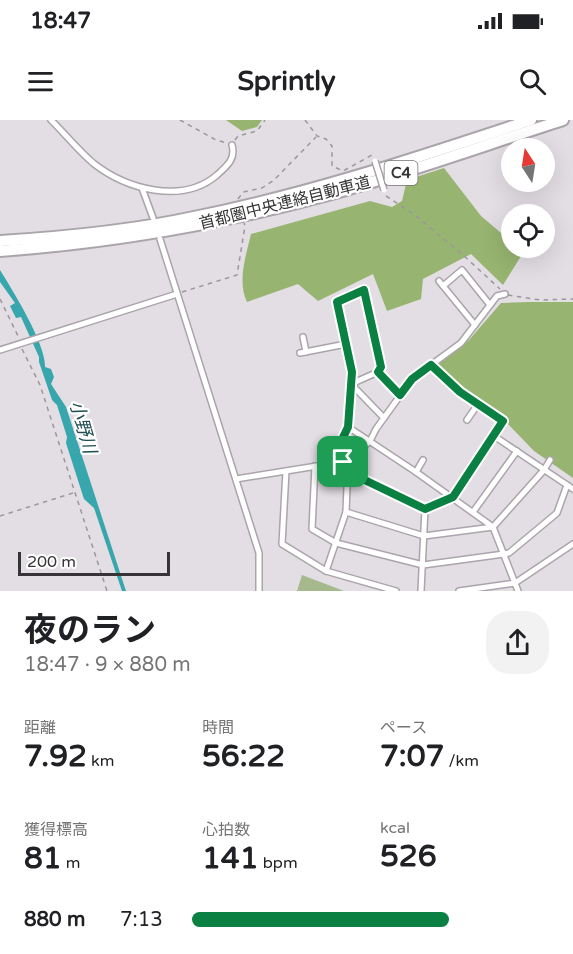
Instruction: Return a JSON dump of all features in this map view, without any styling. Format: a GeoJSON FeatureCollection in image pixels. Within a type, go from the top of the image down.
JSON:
{"type":"FeatureCollection","features":[{"type":"Feature","properties":{"kind":"highway","name":"首都圏中央連絡自動車道"},"geometry":{"type":"LineString","coordinates":[[0,250],[256,204],[361,176],[531,120]]}},
{"type":"Feature","properties":{"kind":"highway","name":"首都圏中央連絡自動車道"},"geometry":{"type":"LineString","coordinates":[[0,241],[32,244],[118,239],[177,230],[280,207],[362,185],[563,120]]}},
{"type":"Feature","properties":{"kind":"street"},"geometry":{"type":"LineString","coordinates":[[51,120],[93,163],[122,180],[142,188],[170,191],[194,187],[205,182],[231,161],[234,151],[232,145]]}},
{"type":"Feature","properties":{"kind":"street"},"geometry":{"type":"LineString","coordinates":[[375,161],[384,190]]}},
{"type":"Feature","properties":{"kind":"street"},"geometry":{"type":"LineString","coordinates":[[142,188],[153,218]]}},
{"type":"Feature","properties":{"kind":"street"},"geometry":{"type":"LineString","coordinates":[[160,239],[259,553],[259,591]]}},
{"type":"Feature","properties":{"kind":"street"},"geometry":{"type":"LineString","coordinates":[[475,325],[441,283],[462,270],[490,305]]}},
{"type":"Feature","properties":{"kind":"street"},"geometry":{"type":"LineString","coordinates":[[327,571],[346,512],[348,472],[339,446],[348,427],[351,384],[352,372],[337,302],[364,290],[381,367],[378,372],[351,384]]}},
{"type":"Feature","properties":{"kind":"street"},"geometry":{"type":"LineString","coordinates":[[0,350],[177,294]]}},
{"type":"Feature","properties":{"kind":"street"},"geometry":{"type":"LineString","coordinates":[[236,479],[346,461],[370,441],[412,379],[461,343],[497,296],[505,294]]}},
{"type":"Feature","properties":{"kind":"street"},"geometry":{"type":"LineString","coordinates":[[303,337],[303,352],[346,344]]}},
{"type":"Feature","properties":{"kind":"street"},"geometry":{"type":"LineString","coordinates":[[348,472],[425,509],[453,497],[503,421],[460,392],[431,365]]}},
{"type":"Feature","properties":{"kind":"street"},"geometry":{"type":"LineString","coordinates":[[378,372],[400,395]]}},
{"type":"Feature","properties":{"kind":"street"},"geometry":{"type":"LineString","coordinates":[[351,384],[384,418]]}},
{"type":"Feature","properties":{"kind":"street"},"geometry":{"type":"LineString","coordinates":[[467,420],[478,404]]}},
{"type":"Feature","properties":{"kind":"street"},"geometry":{"type":"LineString","coordinates":[[348,427],[493,526],[518,591]]}},
{"type":"Feature","properties":{"kind":"street"},"geometry":{"type":"LineString","coordinates":[[494,436],[573,489]]}},
{"type":"Feature","properties":{"kind":"street"},"geometry":{"type":"LineString","coordinates":[[473,512],[517,451]]}},
{"type":"Feature","properties":{"kind":"street"},"geometry":{"type":"LineString","coordinates":[[416,472],[423,460]]}},
{"type":"Feature","properties":{"kind":"street"},"geometry":{"type":"LineString","coordinates":[[346,512],[424,536],[493,526],[544,470],[550,460]]}},
{"type":"Feature","properties":{"kind":"street"},"geometry":{"type":"LineString","coordinates":[[315,466],[312,529],[336,543],[423,565],[509,553],[557,513],[567,485]]}},
{"type":"Feature","properties":{"kind":"street"},"geometry":{"type":"LineString","coordinates":[[286,471],[282,544],[327,571],[396,591]]}},
{"type":"Feature","properties":{"kind":"street"},"geometry":{"type":"LineString","coordinates":[[421,591],[425,509]]}},
{"type":"Feature","properties":{"kind":"street"},"geometry":{"type":"LineString","coordinates":[[459,591],[515,583],[573,544]]}},
{"type":"Feature","properties":{"kind":"path"},"geometry":{"type":"LineString","coordinates":[[180,120],[216,140],[232,145],[238,136],[257,131],[265,120]]}},
{"type":"Feature","properties":{"kind":"path"},"geometry":{"type":"LineString","coordinates":[[305,120],[317,136],[326,139],[332,146],[332,166],[343,171],[372,154],[375,161]]}},
{"type":"Feature","properties":{"kind":"path"},"geometry":{"type":"LineString","coordinates":[[238,199],[243,192],[262,188],[274,180],[317,136]]}},
{"type":"Feature","properties":{"kind":"path"},"geometry":{"type":"LineString","coordinates":[[384,190],[387,198],[415,214],[505,294],[517,298],[540,300],[573,299]]}},
{"type":"Feature","properties":{"kind":"path"},"geometry":{"type":"LineString","coordinates":[[177,294],[237,275],[244,222]]}},
{"type":"Feature","properties":{"kind":"path"},"geometry":{"type":"LineString","coordinates":[[0,299],[40,385],[107,591]]}},
{"type":"Feature","properties":{"kind":"path"},"geometry":{"type":"LineString","coordinates":[[0,516],[74,493]]}},
{"type":"Feature","properties":{"kind":"green space"},"geometry":{"type":"Polygon","coordinates":[[[226,120],[262,120],[257,127],[242,131],[226,120]]]}},
{"type":"Feature","properties":{"kind":"green space"},"geometry":{"type":"Polygon","coordinates":[[[444,168],[481,216],[501,233],[501,258],[520,258],[503,285],[471,254],[423,279],[421,299],[387,311],[373,274],[318,301],[298,284],[247,302],[243,277],[251,234],[370,201],[392,207],[402,201],[407,180],[444,168]]]}},
{"type":"Feature","properties":{"kind":"green space"},"geometry":{"type":"Polygon","coordinates":[[[573,302],[573,478],[534,451],[507,423],[436,366],[469,340],[501,303],[573,302]]]}},
{"type":"Feature","properties":{"kind":"green space"},"geometry":{"type":"Polygon","coordinates":[[[302,575],[344,591],[297,591],[302,575]]]}},
{"type":"Feature","properties":{"kind":"water"},"geometry":{"type":"Polygon","coordinates":[[[0,270],[35,332],[45,367],[51,369],[54,377],[51,384],[66,407],[126,591],[122,591],[94,508],[84,499],[66,443],[67,437],[57,405],[52,400],[39,357],[21,317],[16,318],[10,306],[15,303],[0,282],[0,270]]]}},
{"type":"Feature","properties":{"kind":"route"},"geometry":{"type":"LineString","coordinates":[[364,290],[381,367],[378,372],[400,395],[412,379],[431,365],[460,392],[503,421],[453,497],[425,509],[348,472],[348,461],[343,462],[339,446],[348,427],[352,372],[337,302],[364,290]]}},
{"type":"Feature","properties":{"kind":"water label","name":"小野川"},"geometry":{"type":"Point","coordinates":[83,427]}}]}
